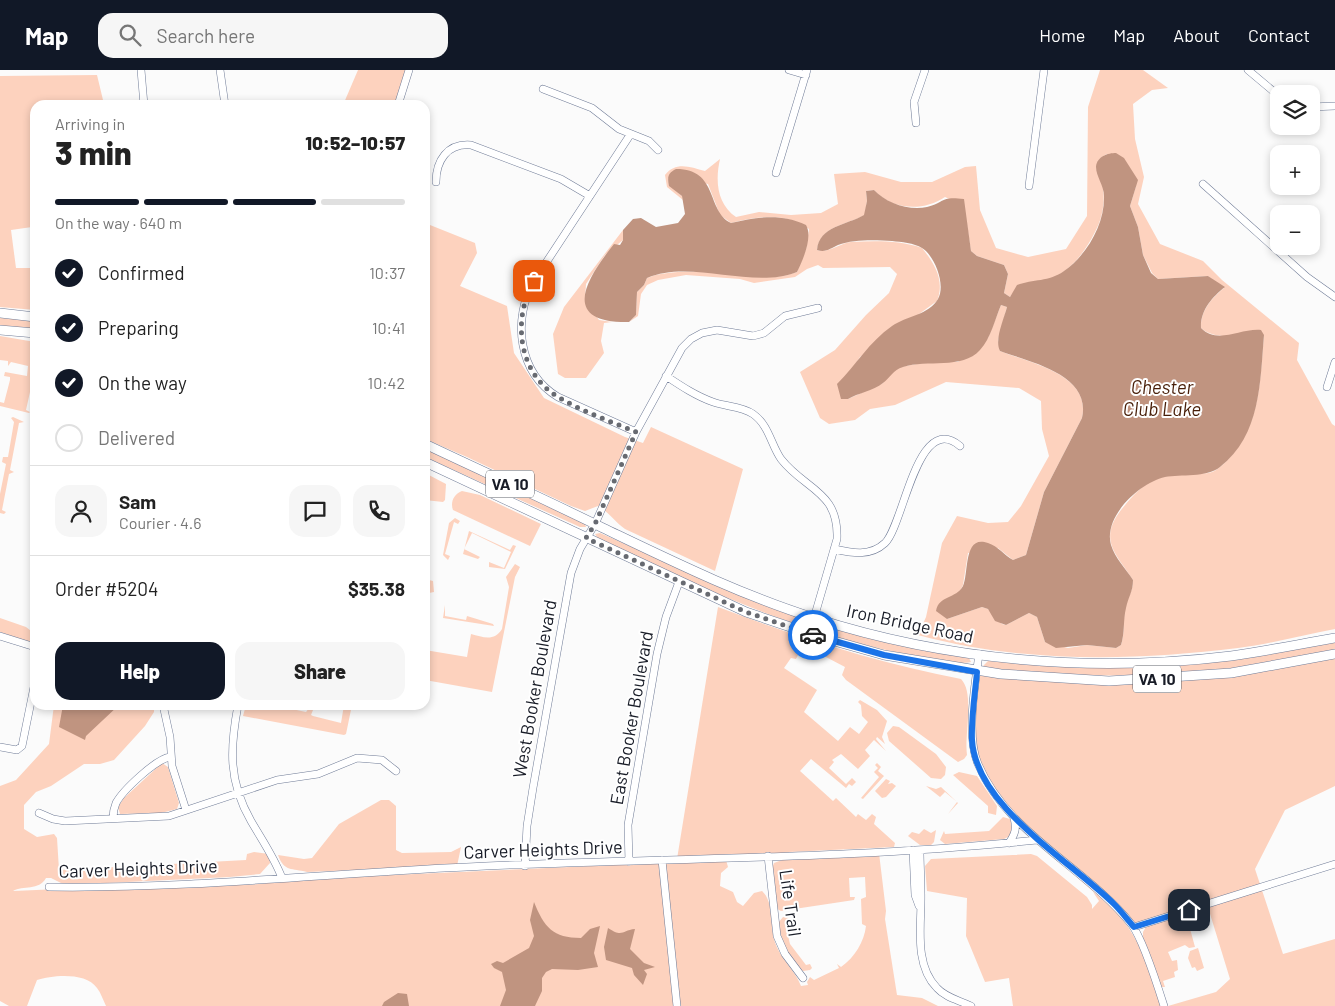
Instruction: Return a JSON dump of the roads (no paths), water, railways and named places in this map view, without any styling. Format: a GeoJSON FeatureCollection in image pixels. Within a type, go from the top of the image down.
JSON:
{"type":"FeatureCollection","features":[{"type":"Feature","properties":{"kind":"main road"},"geometry":{"type":"LineString","coordinates":[[0,313],[30,316]]}},
{"type":"Feature","properties":{"kind":"main road"},"geometry":{"type":"LineString","coordinates":[[0,330],[30,333]]}},
{"type":"Feature","properties":{"kind":"main road","name":"Iron Bridge Road"},"geometry":{"type":"LineString","coordinates":[[430,446],[728,587],[814,618],[907,643],[979,654],[1063,662],[1156,662],[1231,656],[1335,638]]}},
{"type":"Feature","properties":{"kind":"main road","name":"Iron Bridge Road"},"geometry":{"type":"LineString","coordinates":[[430,464],[746,612],[820,637],[884,655],[977,672],[1074,680],[1151,679],[1238,672],[1335,654]]}},
{"type":"Feature","properties":{"kind":"street"},"geometry":{"type":"LineString","coordinates":[[141,70],[144,100]]}},
{"type":"Feature","properties":{"kind":"street"},"geometry":{"type":"LineString","coordinates":[[220,70],[224,100]]}},
{"type":"Feature","properties":{"kind":"street"},"geometry":{"type":"LineString","coordinates":[[400,100],[409,70]]}},
{"type":"Feature","properties":{"kind":"street"},"geometry":{"type":"LineString","coordinates":[[776,173],[806,72],[789,70]]}},
{"type":"Feature","properties":{"kind":"street"},"geometry":{"type":"LineString","coordinates":[[916,123],[914,102],[924,70]]}},
{"type":"Feature","properties":{"kind":"street"},"geometry":{"type":"LineString","coordinates":[[1029,186],[1044,70]]}},
{"type":"Feature","properties":{"kind":"street"},"geometry":{"type":"LineString","coordinates":[[1248,70],[1270,88]]}},
{"type":"Feature","properties":{"kind":"street"},"geometry":{"type":"LineString","coordinates":[[543,89],[592,108],[630,135],[649,142],[658,150]]}},
{"type":"Feature","properties":{"kind":"street"},"geometry":{"type":"LineString","coordinates":[[1320,107],[1335,106]]}},
{"type":"Feature","properties":{"kind":"street"},"geometry":{"type":"LineString","coordinates":[[630,135],[530,288],[521,313],[523,344],[533,370],[553,394],[636,432]]}},
{"type":"Feature","properties":{"kind":"street"},"geometry":{"type":"LineString","coordinates":[[436,182],[436,170],[442,156],[456,146],[470,145],[561,180],[590,196]]}},
{"type":"Feature","properties":{"kind":"street"},"geometry":{"type":"LineString","coordinates":[[1203,184],[1307,277],[1335,297]]}},
{"type":"Feature","properties":{"kind":"street","name":"West Booker Boulevard"},"geometry":{"type":"LineString","coordinates":[[525,866],[530,807],[571,573],[636,432],[682,348],[691,339],[702,333],[717,330],[753,336],[764,333],[785,316],[818,308]]}},
{"type":"Feature","properties":{"kind":"street"},"geometry":{"type":"LineString","coordinates":[[1327,387],[1335,362]]}},
{"type":"Feature","properties":{"kind":"street"},"geometry":{"type":"LineString","coordinates":[[666,376],[702,397],[744,409],[760,420],[787,466],[820,492],[832,507],[838,526],[834,549],[814,618]]}},
{"type":"Feature","properties":{"kind":"street"},"geometry":{"type":"LineString","coordinates":[[834,549],[858,554],[869,552],[885,543],[894,530],[925,449],[940,440],[949,440],[960,446]]}},
{"type":"Feature","properties":{"kind":"street","name":"East Booker Boulevard"},"geometry":{"type":"LineString","coordinates":[[629,862],[629,817],[656,654],[666,617],[679,582]]}},
{"type":"Feature","properties":{"kind":"street"},"geometry":{"type":"LineString","coordinates":[[0,636],[30,646]]}},
{"type":"Feature","properties":{"kind":"street"},"geometry":{"type":"LineString","coordinates":[[979,654],[972,741],[977,763],[998,801],[1037,840],[1114,904],[1134,927],[1164,1006]]}},
{"type":"Feature","properties":{"kind":"street"},"geometry":{"type":"LineString","coordinates":[[0,747],[17,750],[22,746],[30,707]]}},
{"type":"Feature","properties":{"kind":"street"},"geometry":{"type":"LineString","coordinates":[[164,710],[170,737],[170,757],[186,810]]}},
{"type":"Feature","properties":{"kind":"street"},"geometry":{"type":"LineString","coordinates":[[237,710],[231,756],[240,794],[246,812],[269,849],[282,878]]}},
{"type":"Feature","properties":{"kind":"street"},"geometry":{"type":"LineString","coordinates":[[114,818],[115,806],[120,798],[156,762],[170,757]]}},
{"type":"Feature","properties":{"kind":"street"},"geometry":{"type":"LineString","coordinates":[[39,813],[52,820],[65,821],[164,816],[240,794],[277,780],[318,774],[357,758],[382,760],[396,771]]}},
{"type":"Feature","properties":{"kind":"street"},"geometry":{"type":"LineString","coordinates":[[1008,843],[1015,835],[1014,816]]}},
{"type":"Feature","properties":{"kind":"street","name":"Carver Heights Drive"},"geometry":{"type":"LineString","coordinates":[[49,887],[916,850],[1037,840]]}},
{"type":"Feature","properties":{"kind":"street"},"geometry":{"type":"LineString","coordinates":[[916,850],[921,894],[922,956],[927,974],[935,986],[946,995],[971,1006]]}},
{"type":"Feature","properties":{"kind":"street","name":"Life Trail"},"geometry":{"type":"LineString","coordinates":[[768,856],[777,936],[785,954],[803,978]]}},
{"type":"Feature","properties":{"kind":"street"},"geometry":{"type":"LineString","coordinates":[[662,860],[677,1006]]}},
{"type":"Feature","properties":{"kind":"street"},"geometry":{"type":"LineString","coordinates":[[1134,927],[1335,864]]}},
{"type":"Feature","properties":{"kind":"water","name":"Chester Club Lake"},"geometry":{"type":"Polygon","coordinates":[[[1116,153],[1124,158],[1138,180],[1130,206],[1138,227],[1143,255],[1151,273],[1158,279],[1208,276],[1225,287],[1208,305],[1202,316],[1201,328],[1208,333],[1222,336],[1261,330],[1264,335],[1259,389],[1251,424],[1244,439],[1220,467],[1208,473],[1171,476],[1155,480],[1144,486],[1125,503],[1112,523],[1111,545],[1118,559],[1133,580],[1125,613],[1121,645],[1116,648],[1087,645],[1056,648],[1045,642],[1037,617],[1029,613],[1006,625],[995,621],[988,609],[982,607],[947,619],[936,611],[940,602],[956,593],[963,586],[968,556],[974,544],[980,542],[992,544],[1013,560],[1026,555],[1044,492],[1082,418],[1083,403],[1077,391],[1068,380],[1056,372],[1000,351],[998,341],[1007,307],[1001,305],[987,340],[973,356],[954,362],[903,367],[879,386],[848,399],[841,399],[837,384],[884,332],[892,326],[929,309],[934,304],[940,293],[940,279],[935,264],[927,252],[919,246],[911,244],[872,240],[844,243],[826,251],[817,250],[819,242],[828,231],[864,215],[867,201],[866,191],[874,190],[891,202],[913,208],[927,207],[947,199],[964,199],[971,251],[977,256],[1004,265],[1008,274],[1004,293],[1010,297],[1017,285],[1058,275],[1072,265],[1087,248],[1098,228],[1103,207],[1104,192],[1096,170],[1097,163],[1103,156],[1116,153]]]}},
{"type":"Feature","properties":{"kind":"water"},"geometry":{"type":"Polygon","coordinates":[[[676,169],[690,171],[699,176],[706,183],[718,210],[731,223],[769,217],[797,221],[806,225],[808,242],[797,272],[780,277],[761,278],[702,272],[664,273],[647,278],[644,285],[637,292],[636,315],[629,322],[607,320],[593,315],[586,307],[585,297],[588,284],[614,244],[620,245],[623,240],[623,230],[633,219],[641,218],[656,227],[678,223],[685,214],[682,196],[669,186],[669,176],[676,169]]]}},
{"type":"Feature","properties":{"kind":"water"},"geometry":{"type":"Polygon","coordinates":[[[62,710],[114,710],[86,736],[85,740],[59,727],[62,710]]]}},
{"type":"Feature","properties":{"kind":"water"},"geometry":{"type":"Polygon","coordinates":[[[534,902],[546,924],[556,933],[563,936],[581,938],[590,929],[600,926],[594,953],[598,967],[578,970],[552,969],[546,972],[542,978],[542,991],[535,1006],[500,1006],[506,990],[502,972],[491,964],[497,961],[503,963],[529,948],[534,936],[530,920],[534,902]]]}},
{"type":"Feature","properties":{"kind":"water"},"geometry":{"type":"Polygon","coordinates":[[[608,928],[617,933],[635,929],[630,949],[644,963],[655,967],[644,970],[647,974],[643,985],[634,975],[632,968],[606,960],[604,947],[608,928]]]}},
{"type":"Feature","properties":{"kind":"water"},"geometry":{"type":"Polygon","coordinates":[[[398,993],[407,994],[409,1006],[382,1006],[384,1002],[398,993]]]}}]}
